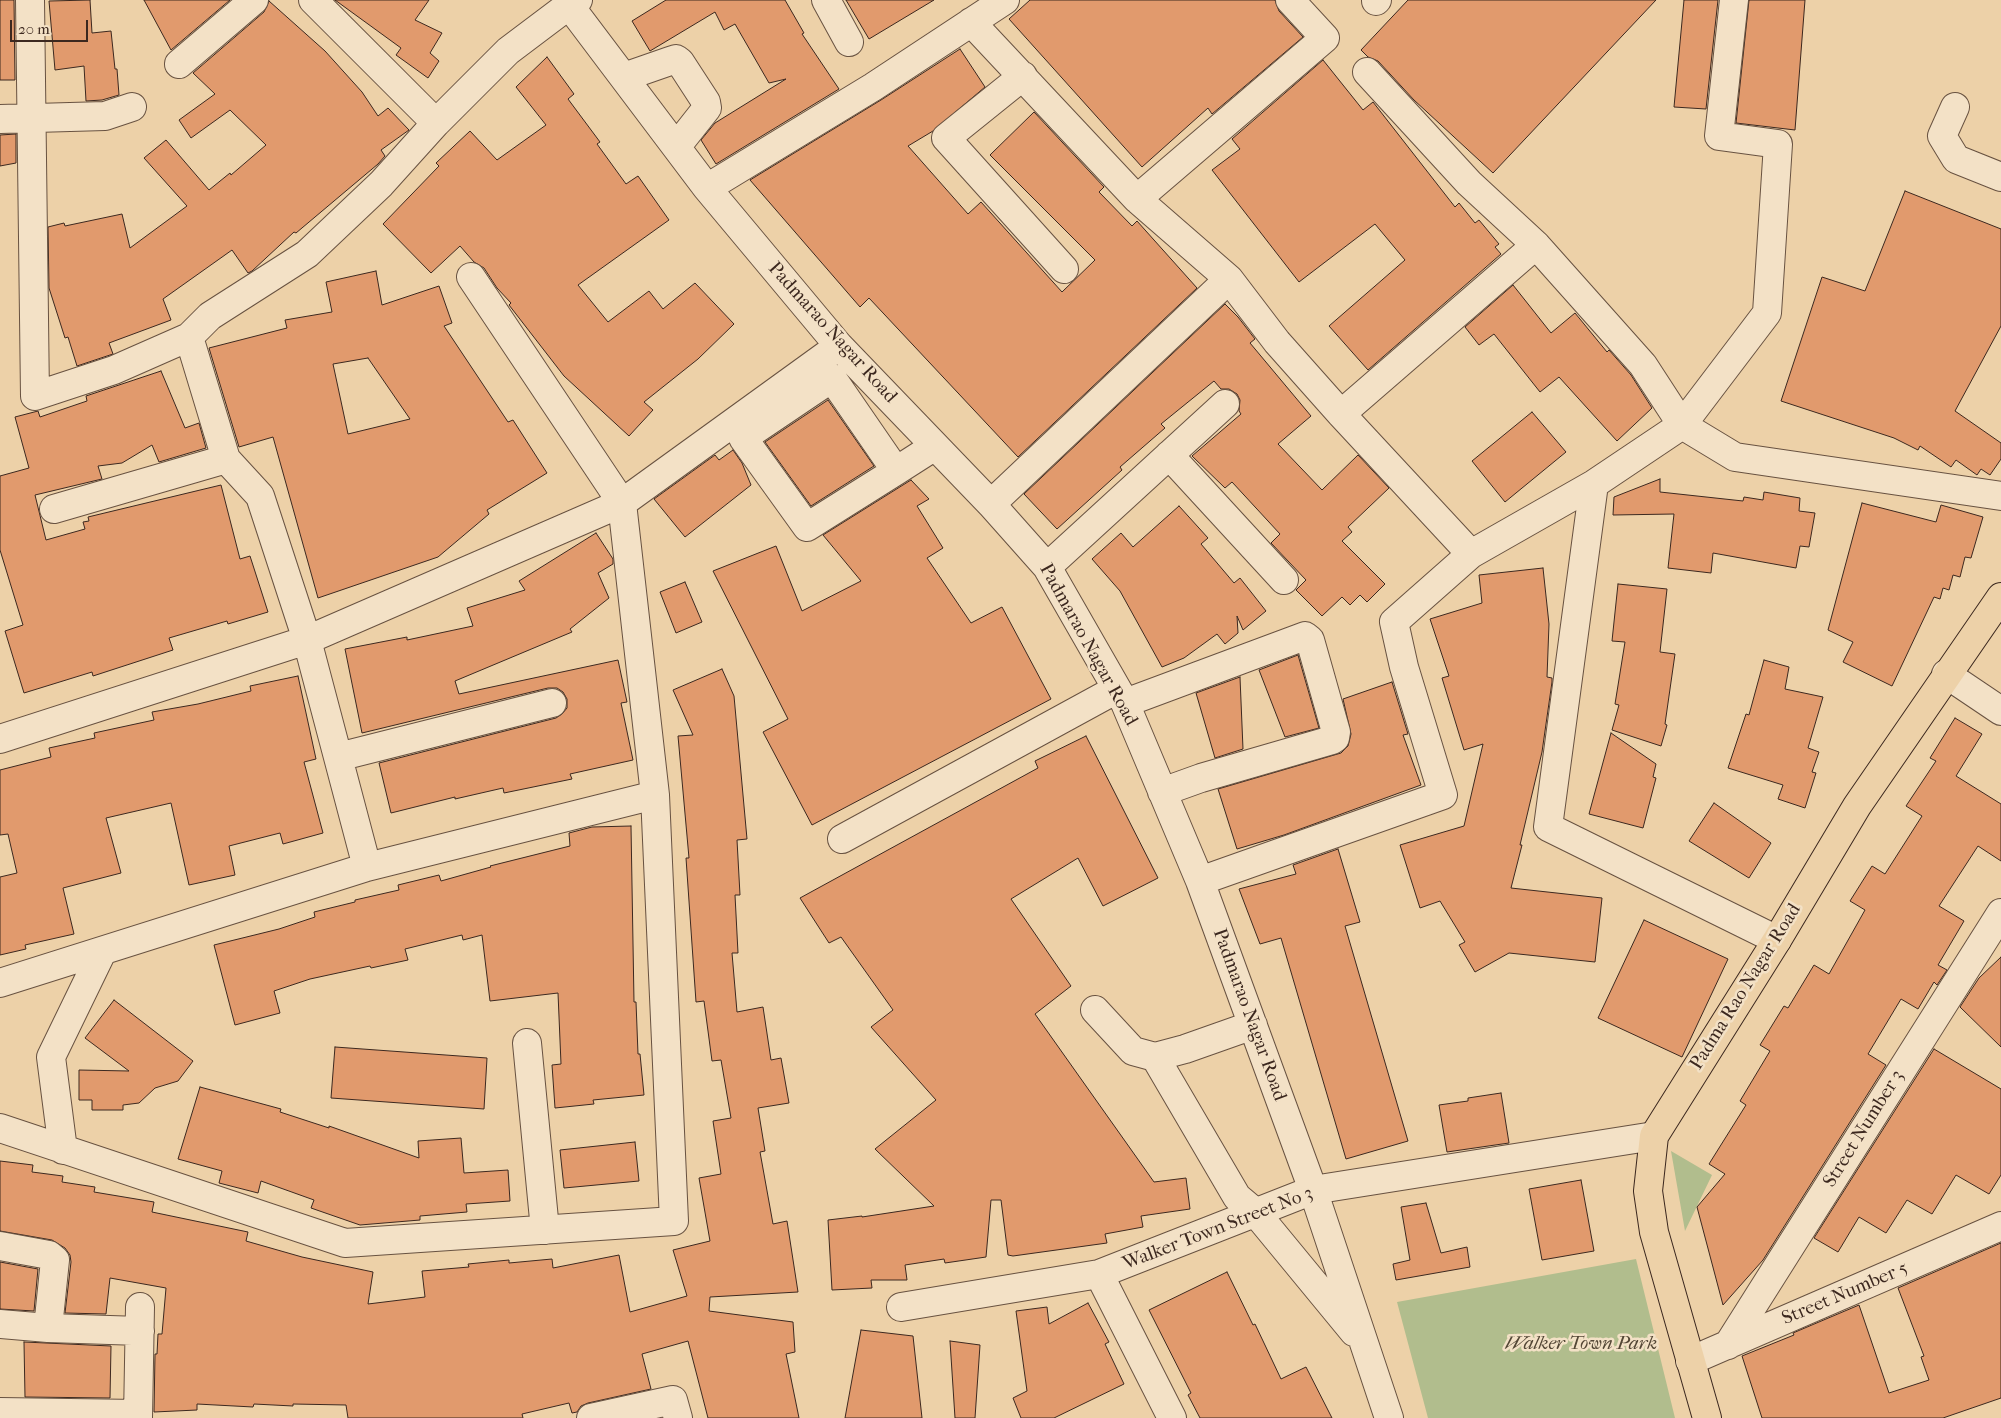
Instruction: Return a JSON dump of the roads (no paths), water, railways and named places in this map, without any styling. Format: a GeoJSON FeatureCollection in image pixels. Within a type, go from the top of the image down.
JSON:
{"type":"FeatureCollection","features":[{"type":"Feature","properties":{"kind":"main road","name":"Padma Rao Nagar Road"},"geometry":{"type":"LineString","coordinates":[[1707,1418],[1654,1232],[1648,1191],[1654,1136],[1777,940],[1857,806],[1946,674],[2001,598]]}},
{"type":"Feature","properties":{"kind":"street"},"geometry":{"type":"LineString","coordinates":[[30,0],[34,396],[114,370],[189,337],[210,316],[307,254],[381,184],[436,123],[508,52],[571,2]]}},
{"type":"Feature","properties":{"kind":"street"},"geometry":{"type":"LineString","coordinates":[[179,64],[254,0]]}},
{"type":"Feature","properties":{"kind":"street"},"geometry":{"type":"LineString","coordinates":[[313,0],[436,123]]}},
{"type":"Feature","properties":{"kind":"street"},"geometry":{"type":"LineString","coordinates":[[826,0],[849,42]]}},
{"type":"Feature","properties":{"kind":"street"},"geometry":{"type":"LineString","coordinates":[[707,188],[873,87],[1005,0]]}},
{"type":"Feature","properties":{"kind":"street"},"geometry":{"type":"LineString","coordinates":[[1137,199],[1325,38],[1290,0]]}},
{"type":"Feature","properties":{"kind":"street"},"geometry":{"type":"LineString","coordinates":[[1200,881],[1443,795],[1404,667],[1394,622],[1471,554],[1594,484],[1682,425],[1768,313],[1778,144],[1719,136],[1734,0]]}},
{"type":"Feature","properties":{"kind":"street","name":"Padmarao Nagar Road"},"geometry":{"type":"LineString","coordinates":[[571,2],[707,188],[839,346],[991,504],[1047,566],[1121,696],[1200,881],[1313,1190],[1389,1418]]}},
{"type":"Feature","properties":{"kind":"street"},"geometry":{"type":"LineString","coordinates":[[971,22],[1137,199],[1229,279],[1276,342],[1340,414],[1471,554]]}},
{"type":"Feature","properties":{"kind":"street"},"geometry":{"type":"LineString","coordinates":[[624,77],[670,60],[676,59],[680,62],[706,102],[707,108],[677,146]]}},
{"type":"Feature","properties":{"kind":"street"},"geometry":{"type":"LineString","coordinates":[[1368,72],[1480,194],[1536,246],[1643,365],[1682,425],[1735,457],[2001,496]]}},
{"type":"Feature","properties":{"kind":"street"},"geometry":{"type":"LineString","coordinates":[[1023,76],[946,138],[1064,269]]}},
{"type":"Feature","properties":{"kind":"street"},"geometry":{"type":"LineString","coordinates":[[0,119],[105,116],[132,107]]}},
{"type":"Feature","properties":{"kind":"street"},"geometry":{"type":"LineString","coordinates":[[1955,107],[1942,136],[1956,160],[2001,177]]}},
{"type":"Feature","properties":{"kind":"street"},"geometry":{"type":"LineString","coordinates":[[1340,414],[1536,246]]}},
{"type":"Feature","properties":{"kind":"street"},"geometry":{"type":"LineString","coordinates":[[0,1128],[346,1243],[674,1221],[655,795],[622,503],[471,277]]}},
{"type":"Feature","properties":{"kind":"street"},"geometry":{"type":"LineString","coordinates":[[991,504],[1229,279]]}},
{"type":"Feature","properties":{"kind":"street"},"geometry":{"type":"LineString","coordinates":[[189,337],[226,459],[260,496],[307,640],[368,867]]}},
{"type":"Feature","properties":{"kind":"street"},"geometry":{"type":"LineString","coordinates":[[1,735],[307,640],[622,503],[839,346]]}},
{"type":"Feature","properties":{"kind":"street"},"geometry":{"type":"LineString","coordinates":[[896,471],[832,378],[743,438],[807,527],[936,446]]}},
{"type":"Feature","properties":{"kind":"street"},"geometry":{"type":"LineString","coordinates":[[1047,566],[1225,404]]}},
{"type":"Feature","properties":{"kind":"street"},"geometry":{"type":"LineString","coordinates":[[1169,455],[1284,580]]}},
{"type":"Feature","properties":{"kind":"street"},"geometry":{"type":"LineString","coordinates":[[54,509],[226,459]]}},
{"type":"Feature","properties":{"kind":"street"},"geometry":{"type":"LineString","coordinates":[[1594,484],[1548,827],[1777,940]]}},
{"type":"Feature","properties":{"kind":"street"},"geometry":{"type":"LineString","coordinates":[[842,839],[1121,696],[1305,636],[1310,640],[1336,732],[1335,738],[1201,778],[1162,792]]}},
{"type":"Feature","properties":{"kind":"street"},"geometry":{"type":"LineString","coordinates":[[1946,674],[2001,711]]}},
{"type":"Feature","properties":{"kind":"street"},"geometry":{"type":"LineString","coordinates":[[338,757],[552,703]]}},
{"type":"Feature","properties":{"kind":"street"},"geometry":{"type":"LineString","coordinates":[[0,983],[368,867],[655,795]]}},
{"type":"Feature","properties":{"kind":"street","name":"Street Number 3"},"geometry":{"type":"LineString","coordinates":[[1728,1345],[2001,914]]}},
{"type":"Feature","properties":{"kind":"street"},"geometry":{"type":"LineString","coordinates":[[63,1150],[51,1057],[102,952]]}},
{"type":"Feature","properties":{"kind":"street"},"geometry":{"type":"LineString","coordinates":[[1095,1010],[1133,1051],[1156,1057],[1253,1025]]}},
{"type":"Feature","properties":{"kind":"street"},"geometry":{"type":"LineString","coordinates":[[527,1043],[545,1230]]}},
{"type":"Feature","properties":{"kind":"street"},"geometry":{"type":"LineString","coordinates":[[1156,1057],[1236,1197],[1256,1213],[1365,1345]]}},
{"type":"Feature","properties":{"kind":"street","name":"Walker Town Street No 3"},"geometry":{"type":"LineString","coordinates":[[901,1308],[1099,1274],[1313,1190],[1654,1136]]}},
{"type":"Feature","properties":{"kind":"street","name":"Street Number 5"},"geometry":{"type":"LineString","coordinates":[[1690,1361],[2001,1226]]}},
{"type":"Feature","properties":{"kind":"street"},"geometry":{"type":"LineString","coordinates":[[0,1246],[49,1255],[55,1260],[48,1328]]}},
{"type":"Feature","properties":{"kind":"street"},"geometry":{"type":"LineString","coordinates":[[1099,1274],[1172,1418]]}},
{"type":"Feature","properties":{"kind":"street"},"geometry":{"type":"LineString","coordinates":[[0,1324],[48,1328],[140,1319],[138,1416],[0,1412]]}},
{"type":"Feature","properties":{"kind":"street"},"geometry":{"type":"LineString","coordinates":[[591,1418],[673,1400],[678,1418]]}},
{"type":"Feature","properties":{"kind":"park label","name":"Walker Town Park"},"geometry":{"type":"Point","coordinates":[1581,1344]}}]}
